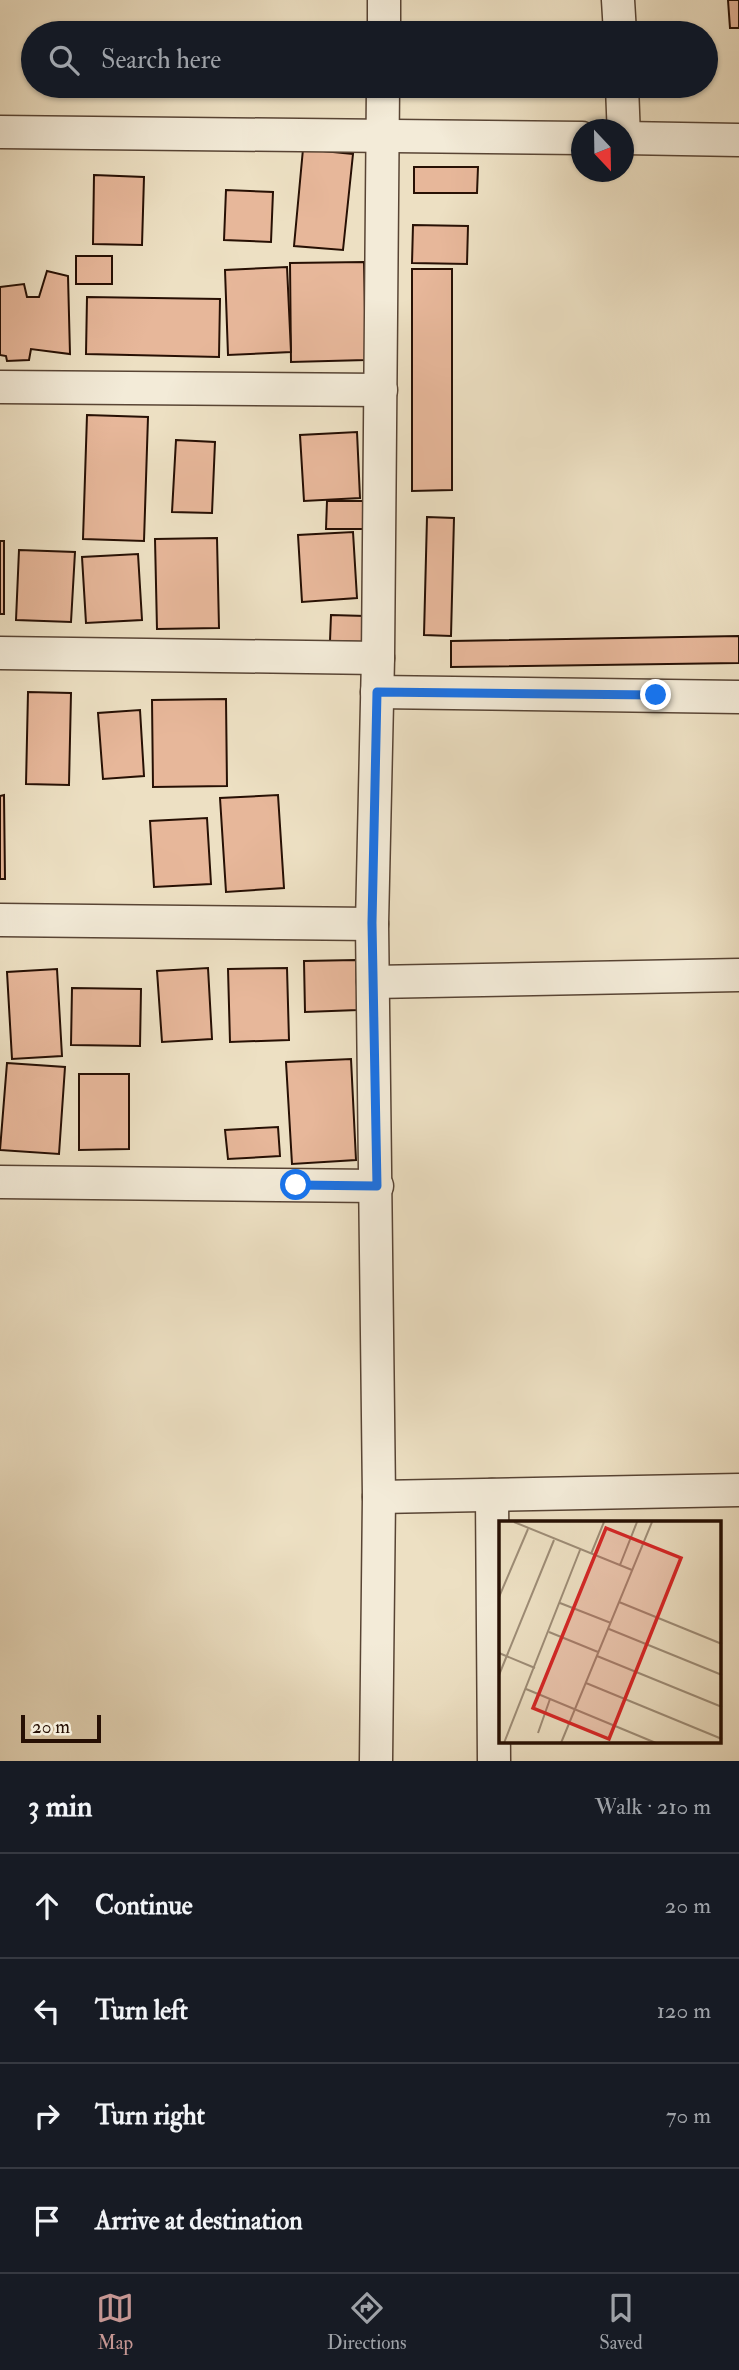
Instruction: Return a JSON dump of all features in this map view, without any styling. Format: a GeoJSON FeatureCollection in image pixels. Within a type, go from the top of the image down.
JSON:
{"type":"FeatureCollection","features":[{"type":"Feature","properties":{"kind":"street"},"geometry":{"type":"LineString","coordinates":[[384,0],[384,21]]}},
{"type":"Feature","properties":{"kind":"street"},"geometry":{"type":"LineString","coordinates":[[618,0],[619,21]]}},
{"type":"Feature","properties":{"kind":"street"},"geometry":{"type":"LineString","coordinates":[[376,1761],[379,1497],[372,923],[378,658],[383,98]]}},
{"type":"Feature","properties":{"kind":"street"},"geometry":{"type":"LineString","coordinates":[[622,98],[623,119]]}},
{"type":"Feature","properties":{"kind":"street"},"geometry":{"type":"LineString","coordinates":[[0,132],[571,138]]}},
{"type":"Feature","properties":{"kind":"street"},"geometry":{"type":"LineString","coordinates":[[634,138],[739,140]]}},
{"type":"Feature","properties":{"kind":"street"},"geometry":{"type":"LineString","coordinates":[[0,387],[381,390]]}},
{"type":"Feature","properties":{"kind":"street"},"geometry":{"type":"LineString","coordinates":[[0,653],[378,658]]}},
{"type":"Feature","properties":{"kind":"street"},"geometry":{"type":"LineString","coordinates":[[377,692],[739,696]]}},
{"type":"Feature","properties":{"kind":"street"},"geometry":{"type":"LineString","coordinates":[[0,920],[372,923]]}},
{"type":"Feature","properties":{"kind":"street"},"geometry":{"type":"LineString","coordinates":[[373,982],[739,975]]}},
{"type":"Feature","properties":{"kind":"street"},"geometry":{"type":"LineString","coordinates":[[0,1182],[377,1186]]}},
{"type":"Feature","properties":{"kind":"street"},"geometry":{"type":"LineString","coordinates":[[379,1497],[739,1490]]}},
{"type":"Feature","properties":{"kind":"street"},"geometry":{"type":"LineString","coordinates":[[492,1495],[494,1761]]}},
{"type":"Feature","properties":{"kind":"building"},"geometry":{"type":"Polygon","coordinates":[[[728,0],[739,0],[739,28],[730,28],[728,0]]]}},
{"type":"Feature","properties":{"kind":"building"},"geometry":{"type":"Polygon","coordinates":[[[303,149],[353,154],[343,250],[294,246],[303,149]]]}},
{"type":"Feature","properties":{"kind":"building"},"geometry":{"type":"Polygon","coordinates":[[[414,167],[478,167],[477,193],[414,193],[414,167]]]}},
{"type":"Feature","properties":{"kind":"building"},"geometry":{"type":"Polygon","coordinates":[[[94,175],[144,177],[142,245],[93,244],[94,175]]]}},
{"type":"Feature","properties":{"kind":"building"},"geometry":{"type":"Polygon","coordinates":[[[226,190],[273,192],[271,242],[224,240],[226,190]]]}},
{"type":"Feature","properties":{"kind":"building"},"geometry":{"type":"Polygon","coordinates":[[[413,225],[468,226],[467,264],[412,263],[413,225]]]}},
{"type":"Feature","properties":{"kind":"building"},"geometry":{"type":"Polygon","coordinates":[[[76,256],[112,256],[112,284],[76,284],[76,256]]]}},
{"type":"Feature","properties":{"kind":"building"},"geometry":{"type":"Polygon","coordinates":[[[364,262],[366,360],[291,362],[290,263],[364,262]]]}},
{"type":"Feature","properties":{"kind":"building"},"geometry":{"type":"Polygon","coordinates":[[[287,267],[291,352],[228,355],[225,270],[287,267]]]}},
{"type":"Feature","properties":{"kind":"building"},"geometry":{"type":"Polygon","coordinates":[[[412,269],[452,269],[452,490],[412,491],[412,269]]]}},
{"type":"Feature","properties":{"kind":"building"},"geometry":{"type":"Polygon","coordinates":[[[47,271],[68,276],[70,354],[31,349],[29,360],[7,361],[6,356],[0,355],[0,287],[24,284],[27,297],[39,297],[47,271]]]}},
{"type":"Feature","properties":{"kind":"building"},"geometry":{"type":"Polygon","coordinates":[[[87,297],[220,299],[219,357],[86,354],[87,297]]]}},
{"type":"Feature","properties":{"kind":"building"},"geometry":{"type":"Polygon","coordinates":[[[87,415],[148,417],[144,541],[83,539],[87,415]]]}},
{"type":"Feature","properties":{"kind":"building"},"geometry":{"type":"Polygon","coordinates":[[[357,432],[360,498],[304,501],[300,435],[357,432]]]}},
{"type":"Feature","properties":{"kind":"building"},"geometry":{"type":"Polygon","coordinates":[[[176,440],[215,442],[212,513],[172,512],[176,440]]]}},
{"type":"Feature","properties":{"kind":"building"},"geometry":{"type":"Polygon","coordinates":[[[327,501],[369,501],[368,529],[326,529],[327,501]]]}},
{"type":"Feature","properties":{"kind":"building"},"geometry":{"type":"Polygon","coordinates":[[[427,517],[454,518],[451,636],[424,635],[427,517]]]}},
{"type":"Feature","properties":{"kind":"building"},"geometry":{"type":"Polygon","coordinates":[[[353,532],[357,598],[302,602],[298,535],[353,532]]]}},
{"type":"Feature","properties":{"kind":"building"},"geometry":{"type":"Polygon","coordinates":[[[217,538],[219,628],[157,629],[155,539],[217,538]]]}},
{"type":"Feature","properties":{"kind":"building"},"geometry":{"type":"Polygon","coordinates":[[[0,541],[4,541],[4,614],[0,614],[0,541]]]}},
{"type":"Feature","properties":{"kind":"building"},"geometry":{"type":"Polygon","coordinates":[[[19,550],[75,552],[71,622],[16,620],[19,550]]]}},
{"type":"Feature","properties":{"kind":"building"},"geometry":{"type":"Polygon","coordinates":[[[138,554],[142,620],[86,623],[82,557],[138,554]]]}},
{"type":"Feature","properties":{"kind":"building"},"geometry":{"type":"Polygon","coordinates":[[[331,615],[365,616],[364,642],[330,641],[331,615]]]}},
{"type":"Feature","properties":{"kind":"building"},"geometry":{"type":"Polygon","coordinates":[[[739,636],[739,663],[451,667],[451,641],[739,636]]]}},
{"type":"Feature","properties":{"kind":"building"},"geometry":{"type":"Polygon","coordinates":[[[28,692],[71,693],[69,785],[26,784],[28,692]]]}},
{"type":"Feature","properties":{"kind":"building"},"geometry":{"type":"Polygon","coordinates":[[[226,699],[227,786],[153,787],[152,700],[226,699]]]}},
{"type":"Feature","properties":{"kind":"building"},"geometry":{"type":"Polygon","coordinates":[[[140,710],[144,776],[103,779],[98,713],[140,710]]]}},
{"type":"Feature","properties":{"kind":"building"},"geometry":{"type":"Polygon","coordinates":[[[4,795],[5,879],[0,879],[0,796],[4,795]]]}},
{"type":"Feature","properties":{"kind":"building"},"geometry":{"type":"Polygon","coordinates":[[[278,795],[284,888],[226,892],[220,798],[278,795]]]}},
{"type":"Feature","properties":{"kind":"building"},"geometry":{"type":"Polygon","coordinates":[[[207,818],[211,884],[154,887],[150,821],[207,818]]]}},
{"type":"Feature","properties":{"kind":"building"},"geometry":{"type":"Polygon","coordinates":[[[356,960],[358,1010],[305,1012],[304,961],[356,960]]]}},
{"type":"Feature","properties":{"kind":"building"},"geometry":{"type":"Polygon","coordinates":[[[208,968],[212,1039],[162,1042],[157,971],[208,968]]]}},
{"type":"Feature","properties":{"kind":"building"},"geometry":{"type":"Polygon","coordinates":[[[287,968],[289,1040],[230,1042],[228,969],[287,968]]]}},
{"type":"Feature","properties":{"kind":"building"},"geometry":{"type":"Polygon","coordinates":[[[57,969],[62,1056],[12,1059],[7,972],[57,969]]]}},
{"type":"Feature","properties":{"kind":"building"},"geometry":{"type":"Polygon","coordinates":[[[72,988],[141,989],[140,1046],[71,1045],[72,988]]]}},
{"type":"Feature","properties":{"kind":"building"},"geometry":{"type":"Polygon","coordinates":[[[351,1059],[356,1160],[292,1164],[286,1062],[351,1059]]]}},
{"type":"Feature","properties":{"kind":"building"},"geometry":{"type":"Polygon","coordinates":[[[7,1063],[65,1067],[59,1154],[0,1150],[7,1063]]]}},
{"type":"Feature","properties":{"kind":"building"},"geometry":{"type":"Polygon","coordinates":[[[79,1074],[129,1074],[129,1149],[79,1150],[79,1074]]]}},
{"type":"Feature","properties":{"kind":"building"},"geometry":{"type":"Polygon","coordinates":[[[278,1127],[280,1156],[228,1159],[225,1130],[278,1127]]]}},
{"type":"Feature","properties":{"kind":"route"},"geometry":{"type":"LineString","coordinates":[[296,1185],[377,1186],[372,923],[377,692],[656,695]]}}]}
